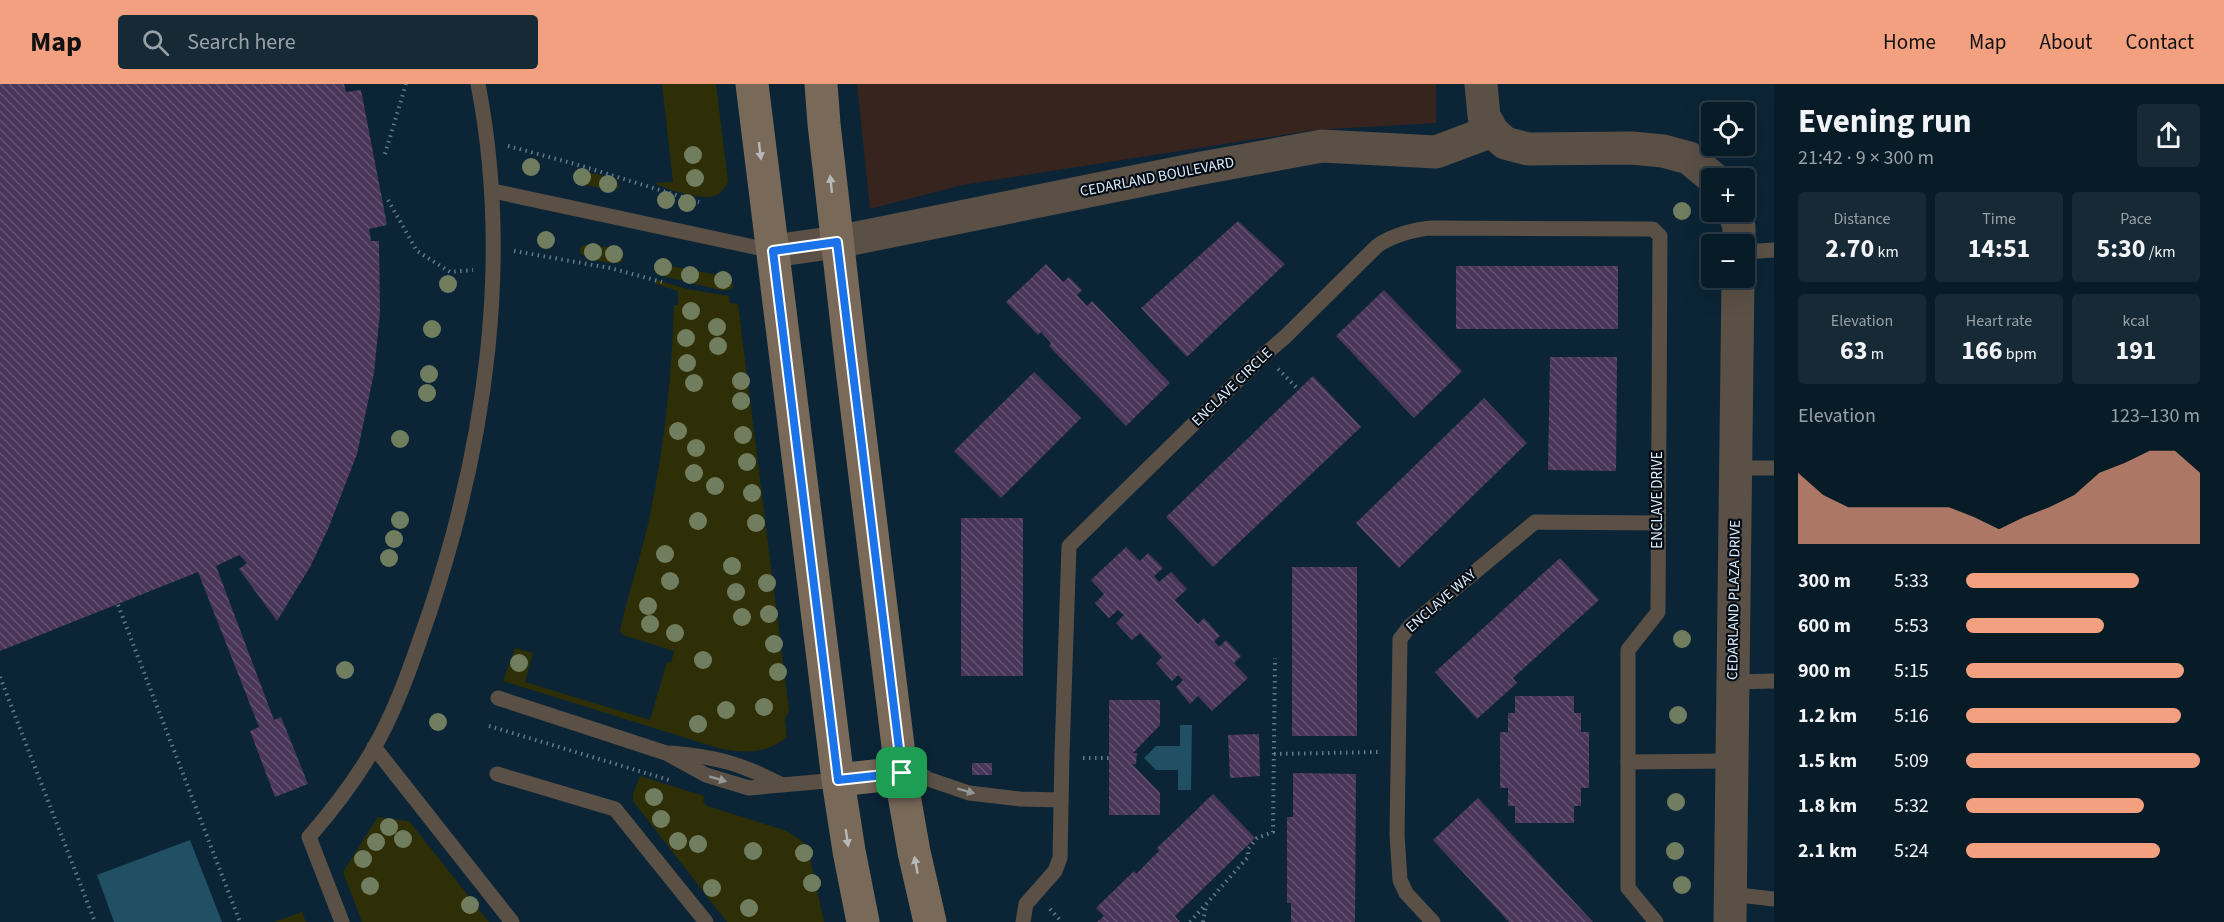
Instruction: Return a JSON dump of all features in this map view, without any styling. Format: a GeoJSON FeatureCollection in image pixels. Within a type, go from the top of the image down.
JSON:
{"type":"FeatureCollection","features":[{"type":"Feature","properties":{"kind":"main road"},"geometry":{"type":"LineString","coordinates":[[752,84],[838,780],[863,922]]}},
{"type":"Feature","properties":{"kind":"main road"},"geometry":{"type":"LineString","coordinates":[[821,84],[837,242],[909,772],[914,852],[930,922]]}},
{"type":"Feature","properties":{"kind":"main road"},"geometry":{"type":"LineString","coordinates":[[838,780],[909,772]]}},
{"type":"Feature","properties":{"kind":"street"},"geometry":{"type":"LineString","coordinates":[[1481,84],[1484,116],[1492,131],[1505,143],[1528,149],[1663,150],[1689,158],[1701,168]]}},
{"type":"Feature","properties":{"kind":"street","name":"CEDARLAND BOULEVARD"},"geometry":{"type":"LineString","coordinates":[[773,251],[837,242],[1197,168],[1322,146],[1436,152],[1492,131]]}},
{"type":"Feature","properties":{"kind":"street","name":"CEDARLAND PLAZA DRIVE"},"geometry":{"type":"LineString","coordinates":[[1730,908],[1738,288]]}},
{"type":"Feature","properties":{"kind":"lane"},"geometry":{"type":"LineString","coordinates":[[342,922],[309,837],[345,793],[374,747],[393,711],[411,668],[448,552],[469,468],[482,393],[491,315],[493,191],[478,84]]}},
{"type":"Feature","properties":{"kind":"lane"},"geometry":{"type":"LineString","coordinates":[[493,191],[773,251]]}},
{"type":"Feature","properties":{"kind":"lane","name":"ENCLAVE CIRCLE"},"geometry":{"type":"LineString","coordinates":[[1023,922],[1026,904],[1059,866],[1069,546],[1377,246],[1389,239],[1424,228],[1653,229]]}},
{"type":"Feature","properties":{"kind":"lane","name":"ENCLAVE DRIVE"},"geometry":{"type":"LineString","coordinates":[[1653,229],[1660,236],[1658,612],[1628,650],[1628,888],[1656,922]]}},
{"type":"Feature","properties":{"kind":"lane"},"geometry":{"type":"LineString","coordinates":[[1755,251],[1774,250]]}},
{"type":"Feature","properties":{"kind":"lane"},"geometry":{"type":"LineString","coordinates":[[1736,468],[1774,468]]}},
{"type":"Feature","properties":{"kind":"lane","name":"ENCLAVE WAY"},"geometry":{"type":"LineString","coordinates":[[1433,922],[1406,893],[1400,880],[1397,835],[1400,639],[1410,626],[1535,522],[1657,523]]}},
{"type":"Feature","properties":{"kind":"lane"},"geometry":{"type":"LineString","coordinates":[[1733,682],[1774,681]]}},
{"type":"Feature","properties":{"kind":"lane"},"geometry":{"type":"LineString","coordinates":[[498,698],[666,753],[706,775],[749,788],[838,780]]}},
{"type":"Feature","properties":{"kind":"lane"},"geometry":{"type":"LineString","coordinates":[[374,747],[512,922]]}},
{"type":"Feature","properties":{"kind":"lane"},"geometry":{"type":"LineString","coordinates":[[1628,762],[1732,761]]}},
{"type":"Feature","properties":{"kind":"lane"},"geometry":{"type":"LineString","coordinates":[[909,772],[969,793],[1020,799],[1061,800]]}},
{"type":"Feature","properties":{"kind":"lane"},"geometry":{"type":"LineString","coordinates":[[497,774],[615,809],[706,922]]}},
{"type":"Feature","properties":{"kind":"lane"},"geometry":{"type":"LineString","coordinates":[[1730,908],[1774,899]]}},
{"type":"Feature","properties":{"kind":"path"},"geometry":{"type":"LineString","coordinates":[[385,153],[406,84]]}},
{"type":"Feature","properties":{"kind":"path"},"geometry":{"type":"LineString","coordinates":[[500,144],[699,202]]}},
{"type":"Feature","properties":{"kind":"path"},"geometry":{"type":"LineString","coordinates":[[388,200],[417,251],[450,272],[475,269]]}},
{"type":"Feature","properties":{"kind":"path"},"geometry":{"type":"LineString","coordinates":[[510,250],[610,268],[662,282]]}},
{"type":"Feature","properties":{"kind":"path"},"geometry":{"type":"LineString","coordinates":[[1264,355],[1299,390]]}},
{"type":"Feature","properties":{"kind":"path"},"geometry":{"type":"LineString","coordinates":[[118,605],[240,922]]}},
{"type":"Feature","properties":{"kind":"path"},"geometry":{"type":"LineString","coordinates":[[1190,922],[1248,857],[1248,849],[1257,838],[1274,832],[1275,658]]}},
{"type":"Feature","properties":{"kind":"path"},"geometry":{"type":"LineString","coordinates":[[0,677],[95,922]]}},
{"type":"Feature","properties":{"kind":"path"},"geometry":{"type":"LineString","coordinates":[[489,726],[675,782]]}},
{"type":"Feature","properties":{"kind":"path"},"geometry":{"type":"LineString","coordinates":[[1274,753],[1398,752]]}},
{"type":"Feature","properties":{"kind":"path"},"geometry":{"type":"LineString","coordinates":[[1203,922],[1206,904]]}},
{"type":"Feature","properties":{"kind":"shaded area"},"geometry":{"type":"Polygon","coordinates":[[[662,84],[716,84],[728,182],[715,196],[702,197],[684,194],[654,183],[673,182],[662,84]]]}},
{"type":"Feature","properties":{"kind":"shaded area"},"geometry":{"type":"Polygon","coordinates":[[[857,84],[1436,84],[1436,123],[1314,130],[962,185],[870,209],[857,84]]]}},
{"type":"Feature","properties":{"kind":"shaded area"},"geometry":{"type":"Polygon","coordinates":[[[581,171],[616,178],[619,187],[614,191],[582,184],[576,181],[576,175],[581,171]]]}},
{"type":"Feature","properties":{"kind":"shaded area"},"geometry":{"type":"Polygon","coordinates":[[[583,245],[617,248],[623,254],[622,262],[606,262],[589,258],[580,253],[583,245]]]}},
{"type":"Feature","properties":{"kind":"shaded area"},"geometry":{"type":"Polygon","coordinates":[[[660,264],[728,277],[732,280],[733,288],[724,291],[659,275],[655,273],[654,266],[660,264]]]}},
{"type":"Feature","properties":{"kind":"shaded area"},"geometry":{"type":"Polygon","coordinates":[[[654,281],[687,289],[729,296],[730,303],[738,304],[789,711],[785,719],[787,737],[771,747],[756,751],[721,749],[503,681],[515,648],[533,653],[525,682],[650,720],[667,662],[671,663],[674,651],[623,635],[620,631],[646,534],[659,467],[671,359],[674,305],[678,305],[678,291],[656,284],[654,281]]]}},
{"type":"Feature","properties":{"kind":"shaded area"},"geometry":{"type":"Polygon","coordinates":[[[640,776],[704,796],[703,802],[707,806],[784,830],[801,840],[808,849],[824,922],[727,922],[633,801],[633,794],[640,776]]]}},
{"type":"Feature","properties":{"kind":"shaded area"},"geometry":{"type":"Polygon","coordinates":[[[378,817],[409,821],[489,922],[362,922],[343,872],[378,817]]]}},
{"type":"Feature","properties":{"kind":"shaded area"},"geometry":{"type":"Polygon","coordinates":[[[302,912],[306,922],[274,922],[302,912]]]}},
{"type":"Feature","properties":{"kind":"water"},"geometry":{"type":"Polygon","coordinates":[[[1180,725],[1192,725],[1191,790],[1178,790],[1178,770],[1156,770],[1144,758],[1156,746],[1180,746],[1180,725]]]}},
{"type":"Feature","properties":{"kind":"water"},"geometry":{"type":"Polygon","coordinates":[[[190,840],[222,922],[114,922],[97,875],[190,840]]]}},
{"type":"Feature","properties":{"kind":"building"},"geometry":{"type":"Polygon","coordinates":[[[0,84],[344,84],[346,92],[361,90],[387,225],[369,229],[371,241],[379,241],[380,312],[374,373],[357,454],[328,529],[310,567],[277,621],[239,569],[247,563],[239,555],[216,566],[274,720],[281,717],[308,784],[275,797],[250,731],[259,727],[198,572],[0,651],[0,84]]]}},
{"type":"Feature","properties":{"kind":"building"},"geometry":{"type":"Polygon","coordinates":[[[1238,221],[1285,264],[1187,357],[1141,308],[1238,221]]]}},
{"type":"Feature","properties":{"kind":"building"},"geometry":{"type":"Polygon","coordinates":[[[1046,264],[1063,282],[1069,277],[1082,290],[1077,295],[1087,306],[1092,301],[1170,383],[1126,426],[1049,346],[1051,343],[1041,332],[1038,335],[1006,302],[1046,264]]]}},
{"type":"Feature","properties":{"kind":"building"},"geometry":{"type":"Polygon","coordinates":[[[1456,266],[1618,266],[1618,329],[1456,329],[1456,266]]]}},
{"type":"Feature","properties":{"kind":"building"},"geometry":{"type":"Polygon","coordinates":[[[1384,290],[1462,371],[1414,418],[1336,336],[1384,290]]]}},
{"type":"Feature","properties":{"kind":"building"},"geometry":{"type":"Polygon","coordinates":[[[1550,357],[1617,357],[1616,471],[1548,470],[1550,357]]]}},
{"type":"Feature","properties":{"kind":"building"},"geometry":{"type":"Polygon","coordinates":[[[1034,372],[1081,418],[1001,498],[954,451],[1034,372]]]}},
{"type":"Feature","properties":{"kind":"building"},"geometry":{"type":"Polygon","coordinates":[[[1313,376],[1361,427],[1213,567],[1166,517],[1313,376]]]}},
{"type":"Feature","properties":{"kind":"building"},"geometry":{"type":"Polygon","coordinates":[[[1484,398],[1527,443],[1399,568],[1356,523],[1484,398]]]}},
{"type":"Feature","properties":{"kind":"building"},"geometry":{"type":"Polygon","coordinates":[[[961,518],[1023,518],[1023,676],[961,676],[961,518]]]}},
{"type":"Feature","properties":{"kind":"building"},"geometry":{"type":"Polygon","coordinates":[[[1126,547],[1140,561],[1148,553],[1163,568],[1154,576],[1159,582],[1171,572],[1187,589],[1175,600],[1198,624],[1204,618],[1220,636],[1214,641],[1219,647],[1226,640],[1241,656],[1234,663],[1248,678],[1212,711],[1198,696],[1190,704],[1176,687],[1183,680],[1178,675],[1172,681],[1156,663],[1162,657],[1140,633],[1132,640],[1116,623],[1124,615],[1118,610],[1109,618],[1095,603],[1104,594],[1091,580],[1126,547]]]}},
{"type":"Feature","properties":{"kind":"building"},"geometry":{"type":"Polygon","coordinates":[[[1560,558],[1599,600],[1513,678],[1517,683],[1477,719],[1435,672],[1560,558]]]}},
{"type":"Feature","properties":{"kind":"building"},"geometry":{"type":"Polygon","coordinates":[[[1292,567],[1357,567],[1357,736],[1292,736],[1292,567]]]}},
{"type":"Feature","properties":{"kind":"building"},"geometry":{"type":"Polygon","coordinates":[[[1515,696],[1574,696],[1574,713],[1581,713],[1581,732],[1589,732],[1589,788],[1581,788],[1581,806],[1574,806],[1574,823],[1515,823],[1515,806],[1508,806],[1508,788],[1500,788],[1500,732],[1508,732],[1508,713],[1515,713],[1515,696]]]}},
{"type":"Feature","properties":{"kind":"building"},"geometry":{"type":"Polygon","coordinates":[[[1109,700],[1160,700],[1160,725],[1133,753],[1137,753],[1136,764],[1132,764],[1160,793],[1160,815],[1109,815],[1109,700]]]}},
{"type":"Feature","properties":{"kind":"building"},"geometry":{"type":"Polygon","coordinates":[[[1259,734],[1260,776],[1230,778],[1228,735],[1259,734]]]}},
{"type":"Feature","properties":{"kind":"building"},"geometry":{"type":"Polygon","coordinates":[[[972,763],[992,763],[992,775],[972,775],[972,763]]]}},
{"type":"Feature","properties":{"kind":"building"},"geometry":{"type":"Polygon","coordinates":[[[1293,773],[1356,774],[1355,922],[1291,922],[1291,903],[1287,903],[1287,817],[1293,817],[1293,773]]]}},
{"type":"Feature","properties":{"kind":"building"},"geometry":{"type":"Polygon","coordinates":[[[1213,794],[1255,838],[1175,916],[1180,922],[1097,922],[1104,916],[1096,908],[1134,871],[1136,874],[1159,851],[1157,848],[1213,794]]]}},
{"type":"Feature","properties":{"kind":"building"},"geometry":{"type":"Polygon","coordinates":[[[1478,798],[1593,922],[1509,922],[1433,840],[1478,798]]]}},
{"type":"Feature","properties":{"kind":"route"},"geometry":{"type":"LineString","coordinates":[[837,242],[902,773],[838,780],[773,251],[837,242]]}}]}
